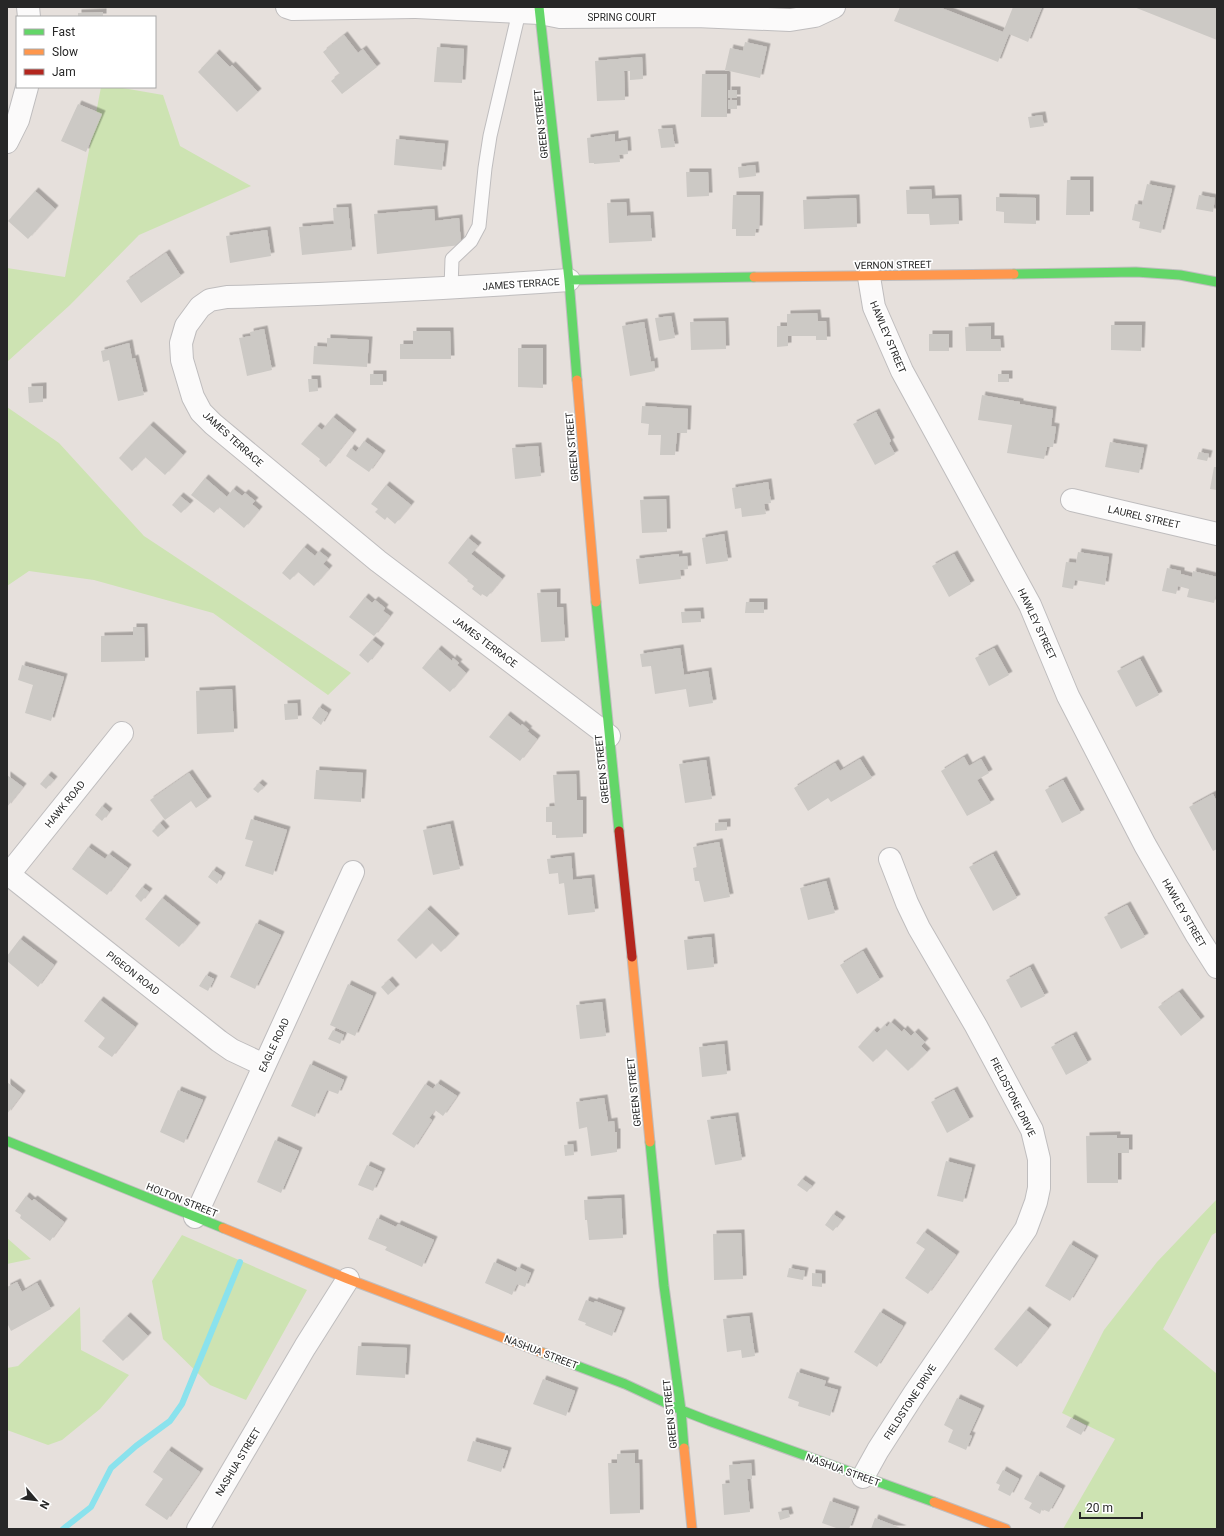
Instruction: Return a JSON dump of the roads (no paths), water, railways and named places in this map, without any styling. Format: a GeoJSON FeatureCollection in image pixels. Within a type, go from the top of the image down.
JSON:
{"type":"FeatureCollection","features":[{"type":"Feature","properties":{"kind":"street","name":"SPRING COURT"},"geometry":{"type":"LineString","coordinates":[[287,7],[293,9],[415,7],[533,11],[560,17],[697,12],[790,20],[815,16],[834,7]]}},
{"type":"Feature","properties":{"kind":"street","name":"GREEN STREET"},"geometry":{"type":"LineString","coordinates":[[533,11],[569,280],[592,557],[609,736],[664,1286],[681,1410],[692,1529]]}},
{"type":"Feature","properties":{"kind":"street"},"geometry":{"type":"LineString","coordinates":[[7,142],[18,120],[27,88]]}},
{"type":"Feature","properties":{"kind":"street","name":"VERNON STREET"},"geometry":{"type":"LineString","coordinates":[[569,280],[1136,272],[1180,275],[1217,282]]}},
{"type":"Feature","properties":{"kind":"street","name":"HAWLEY STREET"},"geometry":{"type":"LineString","coordinates":[[869,276],[874,308],[902,371],[1030,605],[1068,696],[1145,845],[1217,968]]}},
{"type":"Feature","properties":{"kind":"street","name":"JAMES TERRACE"},"geometry":{"type":"LineString","coordinates":[[569,280],[367,293],[227,297],[210,300],[200,307],[190,319],[183,334],[181,344],[182,360],[192,397],[201,412],[213,424],[378,561],[609,736]]}},
{"type":"Feature","properties":{"kind":"street","name":"LAUREL STREET"},"geometry":{"type":"LineString","coordinates":[[1072,500],[1217,534]]}},
{"type":"Feature","properties":{"kind":"street","name":"HAWK ROAD"},"geometry":{"type":"LineString","coordinates":[[8,874],[122,733]]}},
{"type":"Feature","properties":{"kind":"street","name":"FIELDSTONE DRIVE"},"geometry":{"type":"LineString","coordinates":[[863,1477],[878,1450],[914,1394],[1026,1229],[1036,1202],[1040,1173],[1039,1159],[1032,1130],[976,1026],[919,928],[907,903],[890,859]]}},
{"type":"Feature","properties":{"kind":"street","name":"EAGLE ROAD"},"geometry":{"type":"LineString","coordinates":[[195,1217],[353,872]]}},
{"type":"Feature","properties":{"kind":"street","name":"PIGEON ROAD"},"geometry":{"type":"LineString","coordinates":[[8,874],[219,1041],[236,1052],[264,1065]]}},
{"type":"Feature","properties":{"kind":"street","name":"HOLTON STREET"},"geometry":{"type":"LineString","coordinates":[[7,1141],[348,1279]]}},
{"type":"Feature","properties":{"kind":"street","name":"NASHUA STREET"},"geometry":{"type":"LineString","coordinates":[[198,1529],[305,1348],[348,1279],[613,1379],[681,1410],[1006,1529]]}},
{"type":"Feature","properties":{"kind":"lane"},"geometry":{"type":"LineString","coordinates":[[451,288],[452,259],[471,241],[479,226],[490,136],[533,11]]}},
{"type":"Feature","properties":{"kind":"waterway"},"geometry":{"type":"LineString","coordinates":[[63,1529],[91,1507],[111,1468],[136,1446],[170,1421],[182,1404],[240,1262]]}}]}
